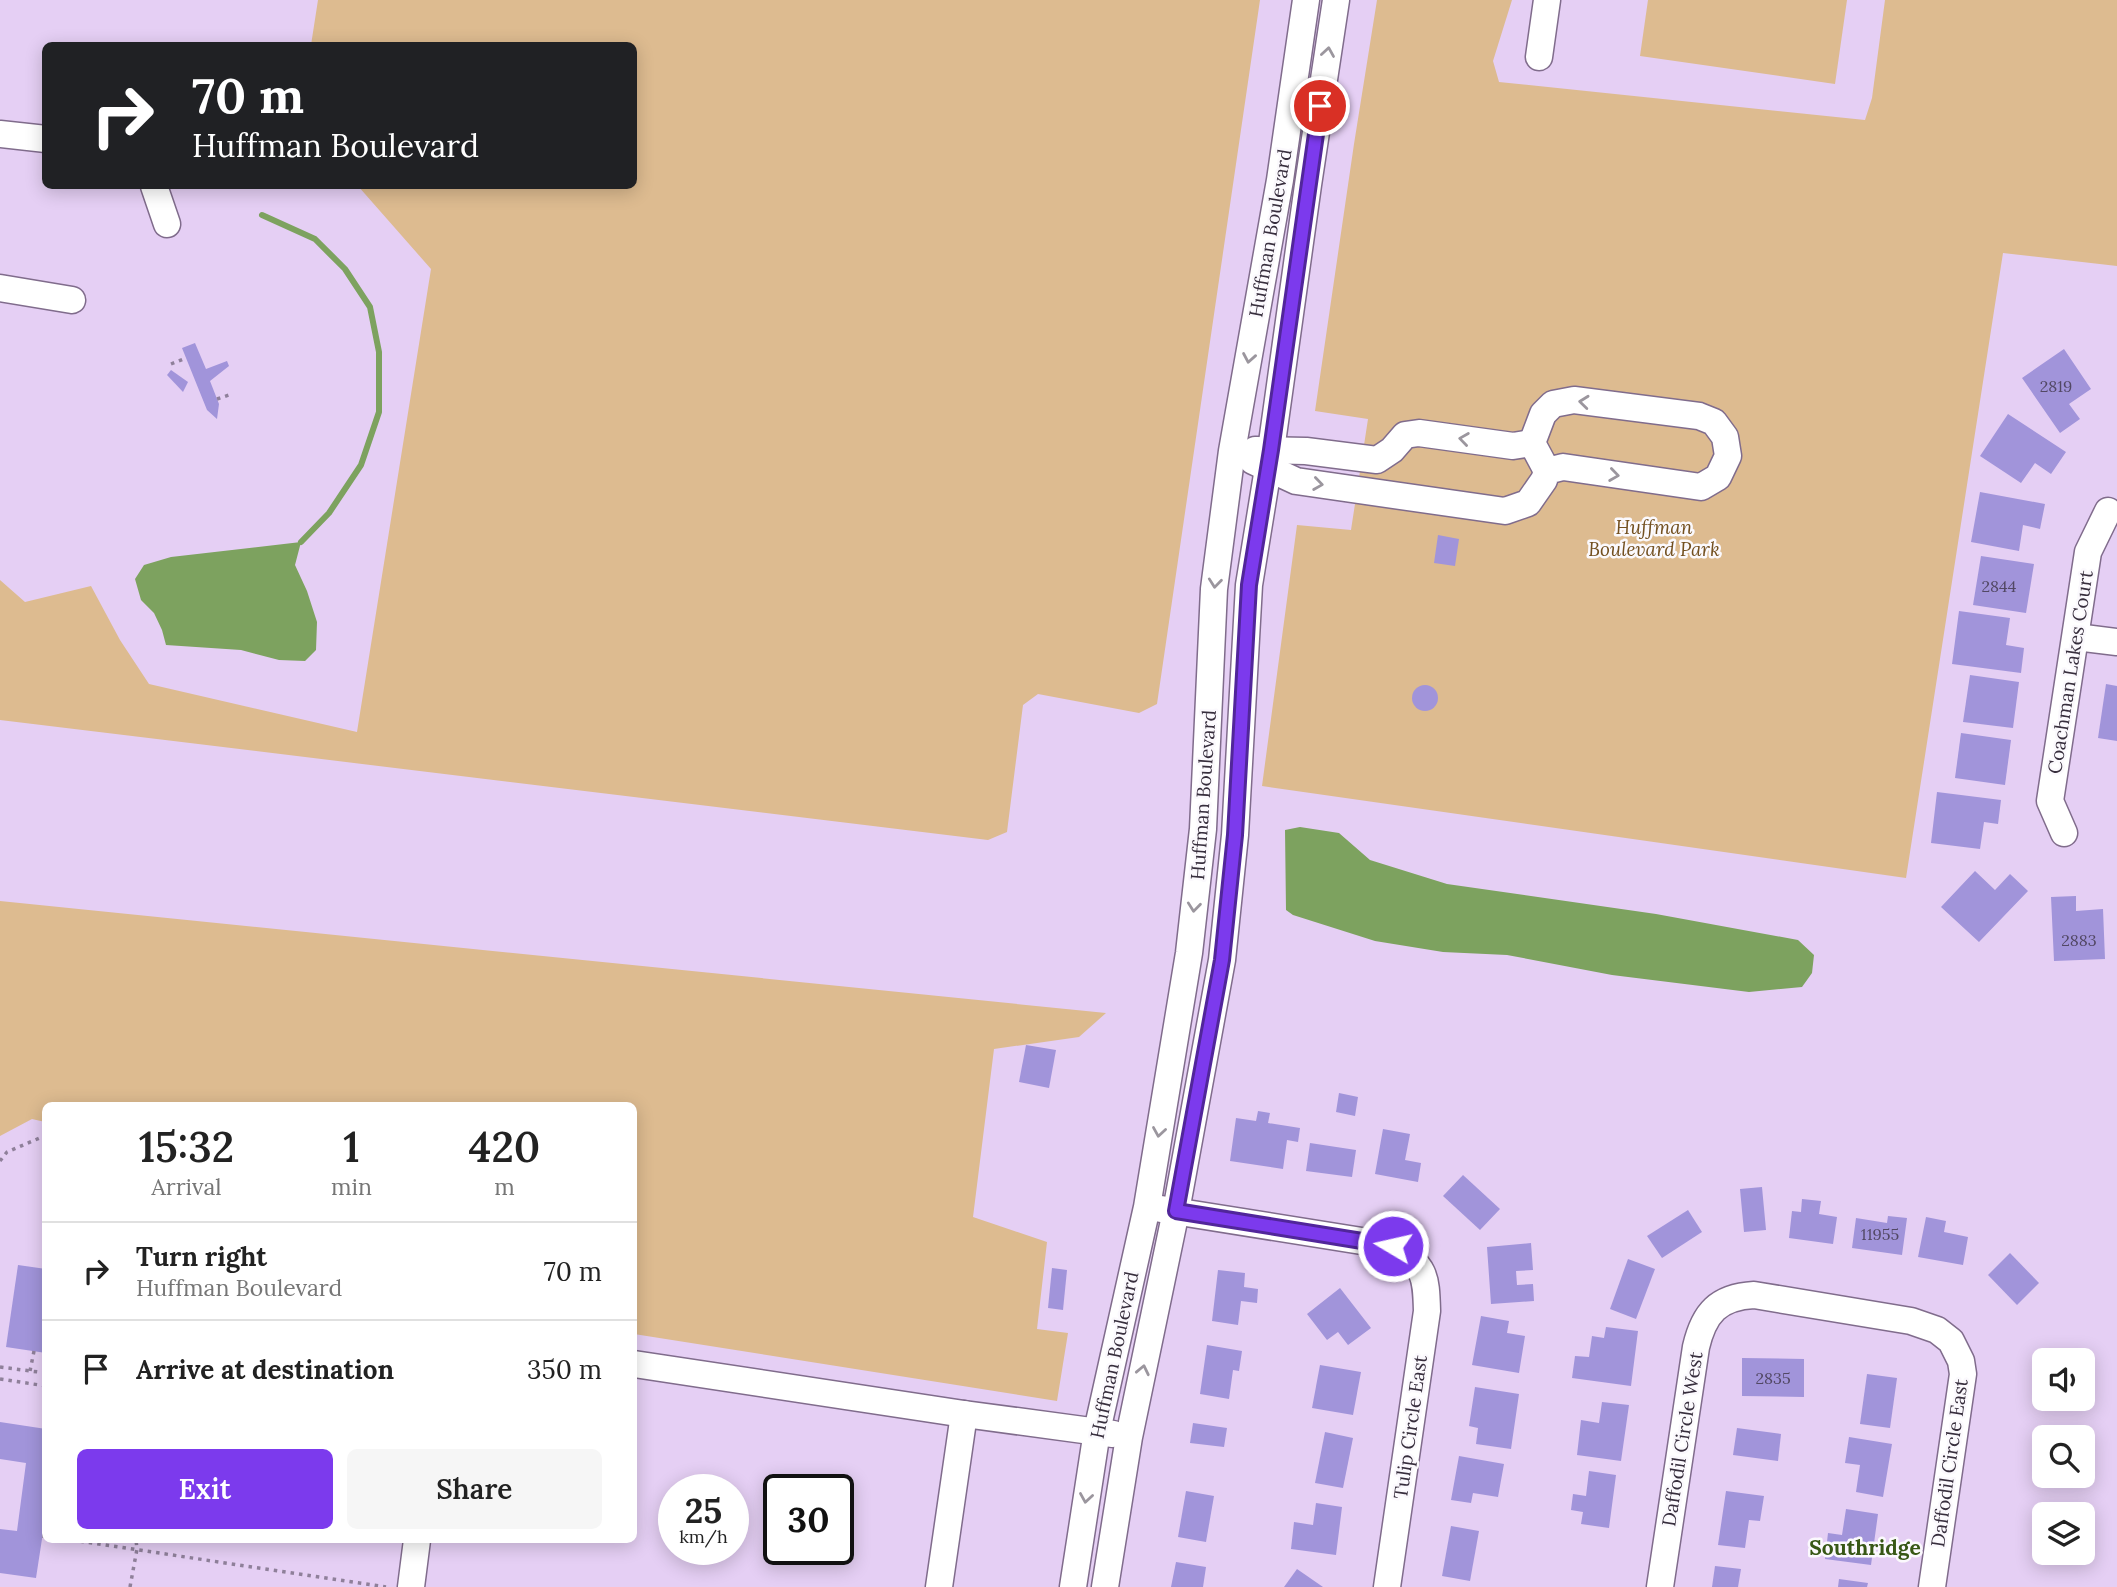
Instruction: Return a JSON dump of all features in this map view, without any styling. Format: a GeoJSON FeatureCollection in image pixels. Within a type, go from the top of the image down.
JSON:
{"type":"FeatureCollection","features":[{"type":"Feature","properties":{"kind":"street","name":"Huffman Boulevard"},"geometry":{"type":"LineString","coordinates":[[1073,1587],[1097,1431],[1147,1207],[1189,953],[1203,829],[1214,589],[1232,451],[1280,180],[1306,0]]}},
{"type":"Feature","properties":{"kind":"street","name":"Huffman Boulevard"},"geometry":{"type":"LineString","coordinates":[[1105,1587],[1129,1437],[1176,1211],[1222,960],[1235,835],[1249,585],[1336,0]]}},
{"type":"Feature","properties":{"kind":"street"},"geometry":{"type":"LineString","coordinates":[[1539,57],[1547,0]]}},
{"type":"Feature","properties":{"kind":"street"},"geometry":{"type":"LineString","coordinates":[[0,134],[42,139]]}},
{"type":"Feature","properties":{"kind":"street"},"geometry":{"type":"LineString","coordinates":[[155,189],[167,224]]}},
{"type":"Feature","properties":{"kind":"street"},"geometry":{"type":"LineString","coordinates":[[0,288],[72,300]]}},
{"type":"Feature","properties":{"kind":"street"},"geometry":{"type":"LineString","coordinates":[[1269,458],[1296,481],[1505,511],[1528,503],[1544,480],[1547,471],[1532,443],[1543,414],[1553,404],[1574,400],[1699,416],[1714,422],[1726,437],[1728,456],[1718,477],[1701,487],[1563,467],[1547,471]]}},
{"type":"Feature","properties":{"kind":"street"},"geometry":{"type":"LineString","coordinates":[[1232,451],[1269,458],[1306,451],[1377,460],[1392,450],[1405,435],[1419,433],[1513,446],[1532,443]]}},
{"type":"Feature","properties":{"kind":"street"},"geometry":{"type":"LineString","coordinates":[[1392,450],[1388,470],[1405,497]]}},
{"type":"Feature","properties":{"kind":"street","name":"Coachman Lakes Court"},"geometry":{"type":"LineString","coordinates":[[2064,833],[2050,801],[2088,552],[2108,512]]}},
{"type":"Feature","properties":{"kind":"street"},"geometry":{"type":"LineString","coordinates":[[2076,637],[2117,642]]}},
{"type":"Feature","properties":{"kind":"street"},"geometry":{"type":"LineString","coordinates":[[1147,1207],[1176,1211]]}},
{"type":"Feature","properties":{"kind":"street","name":"Tulip Circle East"},"geometry":{"type":"LineString","coordinates":[[1176,1211],[1393,1246],[1409,1256],[1421,1269],[1426,1282],[1427,1311],[1387,1587]]}},
{"type":"Feature","properties":{"kind":"street","name":"Daffodil Circle East"},"geometry":{"type":"LineString","coordinates":[[1724,1301],[1736,1296],[1754,1295],[1911,1321],[1937,1330],[1951,1341],[1961,1361],[1962,1374],[1932,1587]]}},
{"type":"Feature","properties":{"kind":"street","name":"Daffodil Circle West"},"geometry":{"type":"LineString","coordinates":[[1660,1587],[1696,1347],[1701,1326],[1724,1301]]}},
{"type":"Feature","properties":{"kind":"street"},"geometry":{"type":"LineString","coordinates":[[637,1364],[1129,1437]]}},
{"type":"Feature","properties":{"kind":"street"},"geometry":{"type":"LineString","coordinates":[[939,1587],[964,1414]]}},
{"type":"Feature","properties":{"kind":"street"},"geometry":{"type":"LineString","coordinates":[[411,1587],[417,1543]]}},
{"type":"Feature","properties":{"kind":"path"},"geometry":{"type":"LineString","coordinates":[[171,364],[186,358]]}},
{"type":"Feature","properties":{"kind":"path"},"geometry":{"type":"LineString","coordinates":[[217,399],[232,394]]}},
{"type":"Feature","properties":{"kind":"path"},"geometry":{"type":"LineString","coordinates":[[0,1161],[7,1152],[42,1137]]}},
{"type":"Feature","properties":{"kind":"path"},"geometry":{"type":"LineString","coordinates":[[30,1371],[34,1351]]}},
{"type":"Feature","properties":{"kind":"path"},"geometry":{"type":"LineString","coordinates":[[0,1367],[42,1372]]}},
{"type":"Feature","properties":{"kind":"path"},"geometry":{"type":"LineString","coordinates":[[0,1379],[42,1385]]}},
{"type":"Feature","properties":{"kind":"path"},"geometry":{"type":"LineString","coordinates":[[94,1543],[386,1587]]}},
{"type":"Feature","properties":{"kind":"path"},"geometry":{"type":"LineString","coordinates":[[130,1587],[136,1543]]}},
{"type":"Feature","properties":{"kind":"green space"},"geometry":{"type":"Polygon","coordinates":[[[318,0],[1260,0],[1157,704],[1139,713],[1038,694],[1023,705],[1007,832],[988,840],[0,720],[0,580],[25,602],[91,586],[120,640],[149,684],[357,732],[431,269],[361,189],[637,189],[637,42],[311,42],[318,0]]]}},
{"type":"Feature","properties":{"kind":"green space","name":"Huffman Boulevard Park"},"geometry":{"type":"Polygon","coordinates":[[[1377,0],[1512,0],[1493,61],[1499,82],[1865,120],[1872,98],[1885,0],[2117,0],[2117,266],[2003,253],[1906,878],[1262,786],[1297,525],[1351,530],[1368,419],[1315,411],[1377,0]]]}},
{"type":"Feature","properties":{"kind":"green space"},"geometry":{"type":"Polygon","coordinates":[[[1648,0],[1847,0],[1835,84],[1640,56],[1648,0]]]}},
{"type":"Feature","properties":{"kind":"green space"},"geometry":{"type":"Polygon","coordinates":[[[0,901],[1106,1013],[1079,1037],[994,1049],[973,1217],[1047,1242],[1037,1329],[1068,1333],[1057,1401],[637,1334],[637,1102],[42,1102],[42,1121],[32,1119],[0,1136],[0,901]]]}},
{"type":"Feature","properties":{"kind":"shaded area"},"geometry":{"type":"Polygon","coordinates":[[[301,542],[295,565],[317,622],[316,650],[305,661],[279,660],[241,650],[166,645],[154,613],[141,600],[135,579],[144,565],[171,557],[301,542]]]}},
{"type":"Feature","properties":{"kind":"shaded area"},"geometry":{"type":"Polygon","coordinates":[[[1300,827],[1339,833],[1370,860],[1447,884],[1656,914],[1798,940],[1814,955],[1812,973],[1802,987],[1749,992],[1612,975],[1507,955],[1443,952],[1375,941],[1293,915],[1286,910],[1285,830],[1300,827]]]}},
{"type":"Feature","properties":{"kind":"building"},"geometry":{"type":"Polygon","coordinates":[[[195,343],[206,369],[227,361],[229,366],[210,381],[219,404],[217,419],[207,410],[182,348],[195,343]]]}},
{"type":"Feature","properties":{"kind":"building"},"geometry":{"type":"Polygon","coordinates":[[[2064,349],[2091,389],[2069,404],[2080,419],[2060,433],[2022,378],[2064,349]]]}},
{"type":"Feature","properties":{"kind":"building"},"geometry":{"type":"Polygon","coordinates":[[[171,370],[188,382],[183,392],[167,375],[171,370]]]}},
{"type":"Feature","properties":{"kind":"building"},"geometry":{"type":"Polygon","coordinates":[[[2008,414],[2066,452],[2051,474],[2035,463],[2021,483],[1980,456],[2008,414]]]}},
{"type":"Feature","properties":{"kind":"building"},"geometry":{"type":"Polygon","coordinates":[[[1980,492],[2045,504],[2040,529],[2023,525],[2019,551],[1971,542],[1980,492]]]}},
{"type":"Feature","properties":{"kind":"building"},"geometry":{"type":"Polygon","coordinates":[[[1438,535],[1459,539],[1455,566],[1434,563],[1438,535]]]}},
{"type":"Feature","properties":{"kind":"building"},"geometry":{"type":"Polygon","coordinates":[[[1981,556],[2034,564],[2026,613],[1973,605],[1981,556]]]}},
{"type":"Feature","properties":{"kind":"building"},"geometry":{"type":"Polygon","coordinates":[[[1959,611],[2010,618],[2006,645],[2024,648],[2021,673],[1952,664],[1959,611]]]}},
{"type":"Feature","properties":{"kind":"building"},"geometry":{"type":"Polygon","coordinates":[[[1970,675],[2019,682],[2013,728],[1963,722],[1970,675]]]}},
{"type":"Feature","properties":{"kind":"building"},"geometry":{"type":"Polygon","coordinates":[[[2106,684],[2117,686],[2117,741],[2098,738],[2106,684]]]}},
{"type":"Feature","properties":{"kind":"building"},"geometry":{"type":"Polygon","coordinates":[[[1425,685],[1434,689],[1438,698],[1434,707],[1425,711],[1416,707],[1412,698],[1416,689],[1425,685]]]}},
{"type":"Feature","properties":{"kind":"building"},"geometry":{"type":"Polygon","coordinates":[[[1961,733],[2011,740],[2005,785],[1955,778],[1961,733]]]}},
{"type":"Feature","properties":{"kind":"building"},"geometry":{"type":"Polygon","coordinates":[[[1937,792],[2001,800],[1998,824],[1984,822],[1980,849],[1931,843],[1937,792]]]}},
{"type":"Feature","properties":{"kind":"building"},"geometry":{"type":"Polygon","coordinates":[[[1975,871],[1995,890],[2010,874],[2028,891],[1979,942],[1941,907],[1975,871]]]}},
{"type":"Feature","properties":{"kind":"building"},"geometry":{"type":"Polygon","coordinates":[[[2076,896],[2076,911],[2103,909],[2105,959],[2054,961],[2051,897],[2076,896]]]}},
{"type":"Feature","properties":{"kind":"building"},"geometry":{"type":"Polygon","coordinates":[[[1026,1045],[1056,1050],[1049,1088],[1019,1082],[1026,1045]]]}},
{"type":"Feature","properties":{"kind":"building"},"geometry":{"type":"Polygon","coordinates":[[[1339,1093],[1358,1097],[1355,1116],[1336,1112],[1339,1093]]]}},
{"type":"Feature","properties":{"kind":"building"},"geometry":{"type":"Polygon","coordinates":[[[1258,1111],[1270,1113],[1268,1123],[1300,1128],[1298,1142],[1287,1140],[1283,1169],[1230,1161],[1236,1118],[1256,1121],[1258,1111]]]}},
{"type":"Feature","properties":{"kind":"building"},"geometry":{"type":"Polygon","coordinates":[[[1383,1129],[1410,1134],[1405,1160],[1421,1163],[1418,1182],[1375,1174],[1383,1129]]]}},
{"type":"Feature","properties":{"kind":"building"},"geometry":{"type":"Polygon","coordinates":[[[1310,1143],[1356,1150],[1352,1177],[1306,1171],[1310,1143]]]}},
{"type":"Feature","properties":{"kind":"building"},"geometry":{"type":"Polygon","coordinates":[[[1463,1175],[1500,1209],[1480,1230],[1443,1196],[1463,1175]]]}},
{"type":"Feature","properties":{"kind":"building"},"geometry":{"type":"Polygon","coordinates":[[[1762,1187],[1766,1230],[1744,1232],[1740,1189],[1762,1187]]]}},
{"type":"Feature","properties":{"kind":"building"},"geometry":{"type":"Polygon","coordinates":[[[1802,1199],[1821,1201],[1819,1214],[1837,1217],[1833,1244],[1789,1238],[1792,1211],[1801,1212],[1802,1199]]]}},
{"type":"Feature","properties":{"kind":"building"},"geometry":{"type":"Polygon","coordinates":[[[1688,1210],[1702,1232],[1662,1258],[1647,1236],[1688,1210]]]}},
{"type":"Feature","properties":{"kind":"building"},"geometry":{"type":"Polygon","coordinates":[[[1888,1216],[1907,1218],[1902,1255],[1852,1248],[1856,1218],[1887,1223],[1888,1216]]]}},
{"type":"Feature","properties":{"kind":"building"},"geometry":{"type":"Polygon","coordinates":[[[1926,1217],[1946,1221],[1944,1232],[1968,1237],[1963,1265],[1918,1257],[1926,1217]]]}},
{"type":"Feature","properties":{"kind":"building"},"geometry":{"type":"Polygon","coordinates":[[[1531,1243],[1533,1270],[1516,1271],[1517,1285],[1533,1284],[1534,1301],[1491,1304],[1487,1247],[1531,1243]]]}},
{"type":"Feature","properties":{"kind":"building"},"geometry":{"type":"Polygon","coordinates":[[[2010,1253],[2039,1283],[2017,1305],[1988,1275],[2010,1253]]]}},
{"type":"Feature","properties":{"kind":"building"},"geometry":{"type":"Polygon","coordinates":[[[1628,1259],[1655,1269],[1636,1319],[1610,1309],[1628,1259]]]}},
{"type":"Feature","properties":{"kind":"building"},"geometry":{"type":"Polygon","coordinates":[[[18,1265],[42,1268],[42,1352],[6,1347],[18,1265]]]}},
{"type":"Feature","properties":{"kind":"building"},"geometry":{"type":"Polygon","coordinates":[[[1052,1268],[1067,1270],[1063,1310],[1048,1308],[1052,1268]]]}},
{"type":"Feature","properties":{"kind":"building"},"geometry":{"type":"Polygon","coordinates":[[[1218,1270],[1245,1273],[1244,1287],[1258,1289],[1257,1303],[1241,1301],[1238,1325],[1212,1321],[1218,1270]]]}},
{"type":"Feature","properties":{"kind":"building"},"geometry":{"type":"Polygon","coordinates":[[[1340,1288],[1371,1328],[1348,1345],[1338,1332],[1327,1340],[1307,1314],[1340,1288]]]}},
{"type":"Feature","properties":{"kind":"building"},"geometry":{"type":"Polygon","coordinates":[[[1481,1316],[1509,1321],[1507,1333],[1525,1336],[1519,1373],[1472,1365],[1481,1316]]]}},
{"type":"Feature","properties":{"kind":"building"},"geometry":{"type":"Polygon","coordinates":[[[1606,1327],[1638,1331],[1631,1386],[1572,1378],[1575,1356],[1589,1357],[1592,1336],[1604,1338],[1606,1327]]]}},
{"type":"Feature","properties":{"kind":"building"},"geometry":{"type":"Polygon","coordinates":[[[1207,1345],[1242,1351],[1239,1371],[1233,1370],[1229,1399],[1200,1394],[1207,1345]]]}},
{"type":"Feature","properties":{"kind":"building"},"geometry":{"type":"Polygon","coordinates":[[[1742,1358],[1804,1359],[1804,1397],[1742,1396],[1742,1358]]]}},
{"type":"Feature","properties":{"kind":"building"},"geometry":{"type":"Polygon","coordinates":[[[1320,1365],[1361,1372],[1353,1415],[1312,1408],[1320,1365]]]}},
{"type":"Feature","properties":{"kind":"building"},"geometry":{"type":"Polygon","coordinates":[[[1867,1374],[1897,1378],[1890,1428],[1860,1424],[1867,1374]]]}},
{"type":"Feature","properties":{"kind":"building"},"geometry":{"type":"Polygon","coordinates":[[[1475,1387],[1519,1394],[1511,1449],[1476,1444],[1478,1428],[1469,1426],[1475,1387]]]}},
{"type":"Feature","properties":{"kind":"building"},"geometry":{"type":"Polygon","coordinates":[[[1602,1402],[1629,1405],[1621,1461],[1577,1455],[1581,1420],[1599,1423],[1602,1402]]]}},
{"type":"Feature","properties":{"kind":"building"},"geometry":{"type":"Polygon","coordinates":[[[0,1422],[42,1428],[42,1539],[36,1578],[0,1573],[0,1529],[17,1531],[26,1463],[0,1459],[0,1422]]]}},
{"type":"Feature","properties":{"kind":"building"},"geometry":{"type":"Polygon","coordinates":[[[1193,1423],[1227,1428],[1224,1447],[1190,1443],[1193,1423]]]}},
{"type":"Feature","properties":{"kind":"building"},"geometry":{"type":"Polygon","coordinates":[[[1737,1428],[1781,1434],[1778,1461],[1733,1455],[1737,1428]]]}},
{"type":"Feature","properties":{"kind":"building"},"geometry":{"type":"Polygon","coordinates":[[[1325,1432],[1353,1438],[1343,1488],[1315,1483],[1325,1432]]]}},
{"type":"Feature","properties":{"kind":"building"},"geometry":{"type":"Polygon","coordinates":[[[1849,1437],[1892,1444],[1883,1497],[1856,1492],[1860,1465],[1845,1463],[1849,1437]]]}},
{"type":"Feature","properties":{"kind":"building"},"geometry":{"type":"Polygon","coordinates":[[[1459,1456],[1504,1464],[1498,1497],[1473,1493],[1471,1503],[1451,1500],[1459,1456]]]}},
{"type":"Feature","properties":{"kind":"building"},"geometry":{"type":"Polygon","coordinates":[[[1589,1471],[1616,1475],[1609,1528],[1581,1524],[1583,1512],[1571,1510],[1573,1494],[1586,1496],[1589,1471]]]}},
{"type":"Feature","properties":{"kind":"building"},"geometry":{"type":"Polygon","coordinates":[[[1186,1491],[1214,1496],[1206,1542],[1178,1537],[1186,1491]]]}},
{"type":"Feature","properties":{"kind":"building"},"geometry":{"type":"Polygon","coordinates":[[[1726,1491],[1764,1496],[1760,1521],[1749,1520],[1745,1548],[1718,1545],[1726,1491]]]}},
{"type":"Feature","properties":{"kind":"building"},"geometry":{"type":"Polygon","coordinates":[[[1316,1503],[1342,1507],[1336,1555],[1291,1549],[1294,1522],[1313,1525],[1316,1503]]]}},
{"type":"Feature","properties":{"kind":"building"},"geometry":{"type":"Polygon","coordinates":[[[1846,1509],[1878,1514],[1871,1565],[1825,1559],[1828,1533],[1842,1535],[1846,1509]]]}},
{"type":"Feature","properties":{"kind":"building"},"geometry":{"type":"Polygon","coordinates":[[[1451,1526],[1479,1531],[1470,1581],[1442,1576],[1451,1526]]]}},
{"type":"Feature","properties":{"kind":"building"},"geometry":{"type":"Polygon","coordinates":[[[1176,1562],[1206,1567],[1203,1587],[1171,1587],[1176,1562]]]}},
{"type":"Feature","properties":{"kind":"building"},"geometry":{"type":"Polygon","coordinates":[[[1715,1566],[1741,1569],[1738,1587],[1712,1587],[1715,1566]]]}},
{"type":"Feature","properties":{"kind":"building"},"geometry":{"type":"Polygon","coordinates":[[[1297,1569],[1323,1587],[1284,1587],[1297,1569]]]}},
{"type":"Feature","properties":{"kind":"building"},"geometry":{"type":"Polygon","coordinates":[[[1839,1579],[1868,1583],[1867,1587],[1838,1587],[1839,1579]]]}},
{"type":"Feature","properties":{"kind":"waterway"},"geometry":{"type":"LineString","coordinates":[[262,215],[315,239],[345,269],[370,307],[379,352],[379,412],[361,465],[329,513],[301,542]]}},
{"type":"Feature","properties":{"kind":"district","name":"Southridge"},"geometry":{"type":"Point","coordinates":[1865,1547]}},
{"type":"Feature","properties":{"kind":"route"},"geometry":{"type":"LineString","coordinates":[[1320,106],[1249,585],[1235,835],[1222,960],[1176,1211],[1393,1246]]}}]}
